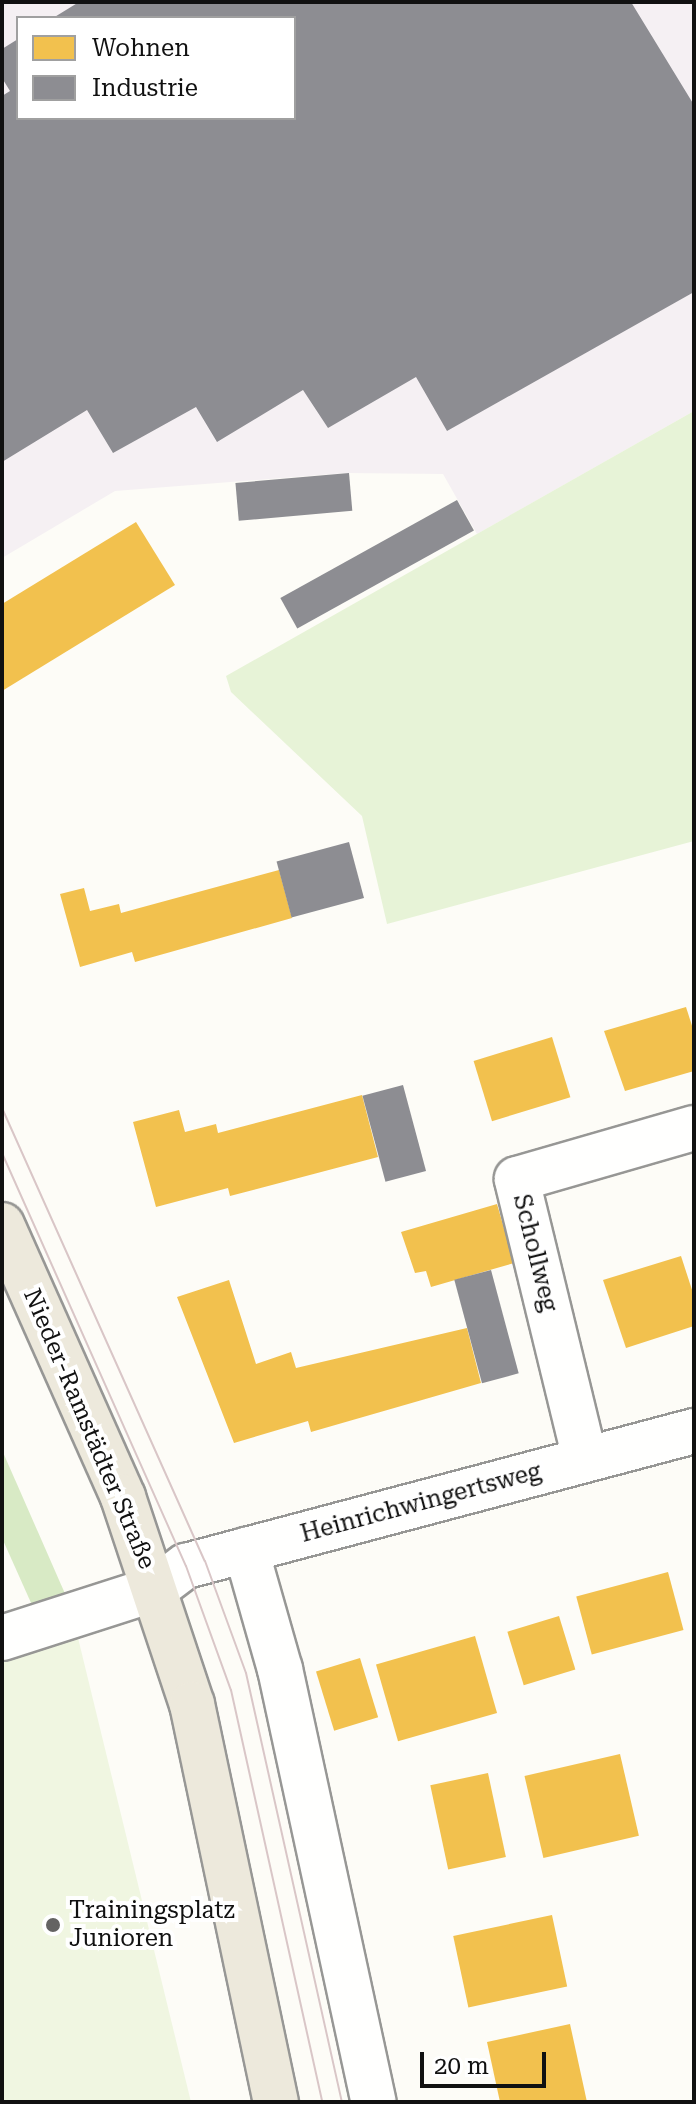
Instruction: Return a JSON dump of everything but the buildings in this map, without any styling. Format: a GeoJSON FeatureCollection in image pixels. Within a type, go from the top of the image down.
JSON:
{"type":"FeatureCollection","features":[{"type":"Feature","properties":{"kind":"main road","name":"Nieder-Ramstädter Straße"},"geometry":{"type":"LineString","coordinates":[[2,1225],[123,1497],[192,1704],[276,2102]]}},
{"type":"Feature","properties":{"kind":"street","name":"Schollweg"},"geometry":{"type":"LineString","coordinates":[[585,1459],[517,1179],[694,1128]]}},
{"type":"Feature","properties":{"kind":"street","name":"Heinrichwingertsweg"},"geometry":{"type":"LineString","coordinates":[[2,1638],[155,1589],[186,1566],[694,1431]]}},
{"type":"Feature","properties":{"kind":"street"},"geometry":{"type":"LineString","coordinates":[[246,1550],[280,1669],[374,2102]]}},
{"type":"Feature","properties":{"kind":"shaded area"},"geometry":{"type":"Polygon","coordinates":[[[2,2],[694,2],[694,411],[477,534],[443,474],[346,473],[115,491],[2,558],[2,2]]]}},
{"type":"Feature","properties":{"kind":"green space"},"geometry":{"type":"Polygon","coordinates":[[[694,411],[694,841],[387,924],[362,816],[231,692],[226,676],[694,411]]]}},
{"type":"Feature","properties":{"kind":"green space"},"geometry":{"type":"Polygon","coordinates":[[[2,1450],[70,1605],[36,1614],[2,1538],[2,1450]]]}},
{"type":"Feature","properties":{"kind":"green space"},"geometry":{"type":"Polygon","coordinates":[[[70,1605],[191,2102],[2,2102],[2,1626],[70,1605]]]}},
{"type":"Feature","properties":{"kind":"tram line"},"geometry":{"type":"LineString","coordinates":[[2,1108],[205,1561],[246,1673],[342,2102]]}},
{"type":"Feature","properties":{"kind":"tram line"},"geometry":{"type":"LineString","coordinates":[[2,1153],[186,1566],[231,1690],[322,2102]]}},
{"type":"Feature","properties":{"kind":"place","name":"Trainingsplatz Junioren"},"geometry":{"type":"Point","coordinates":[53,1925]}}]}
